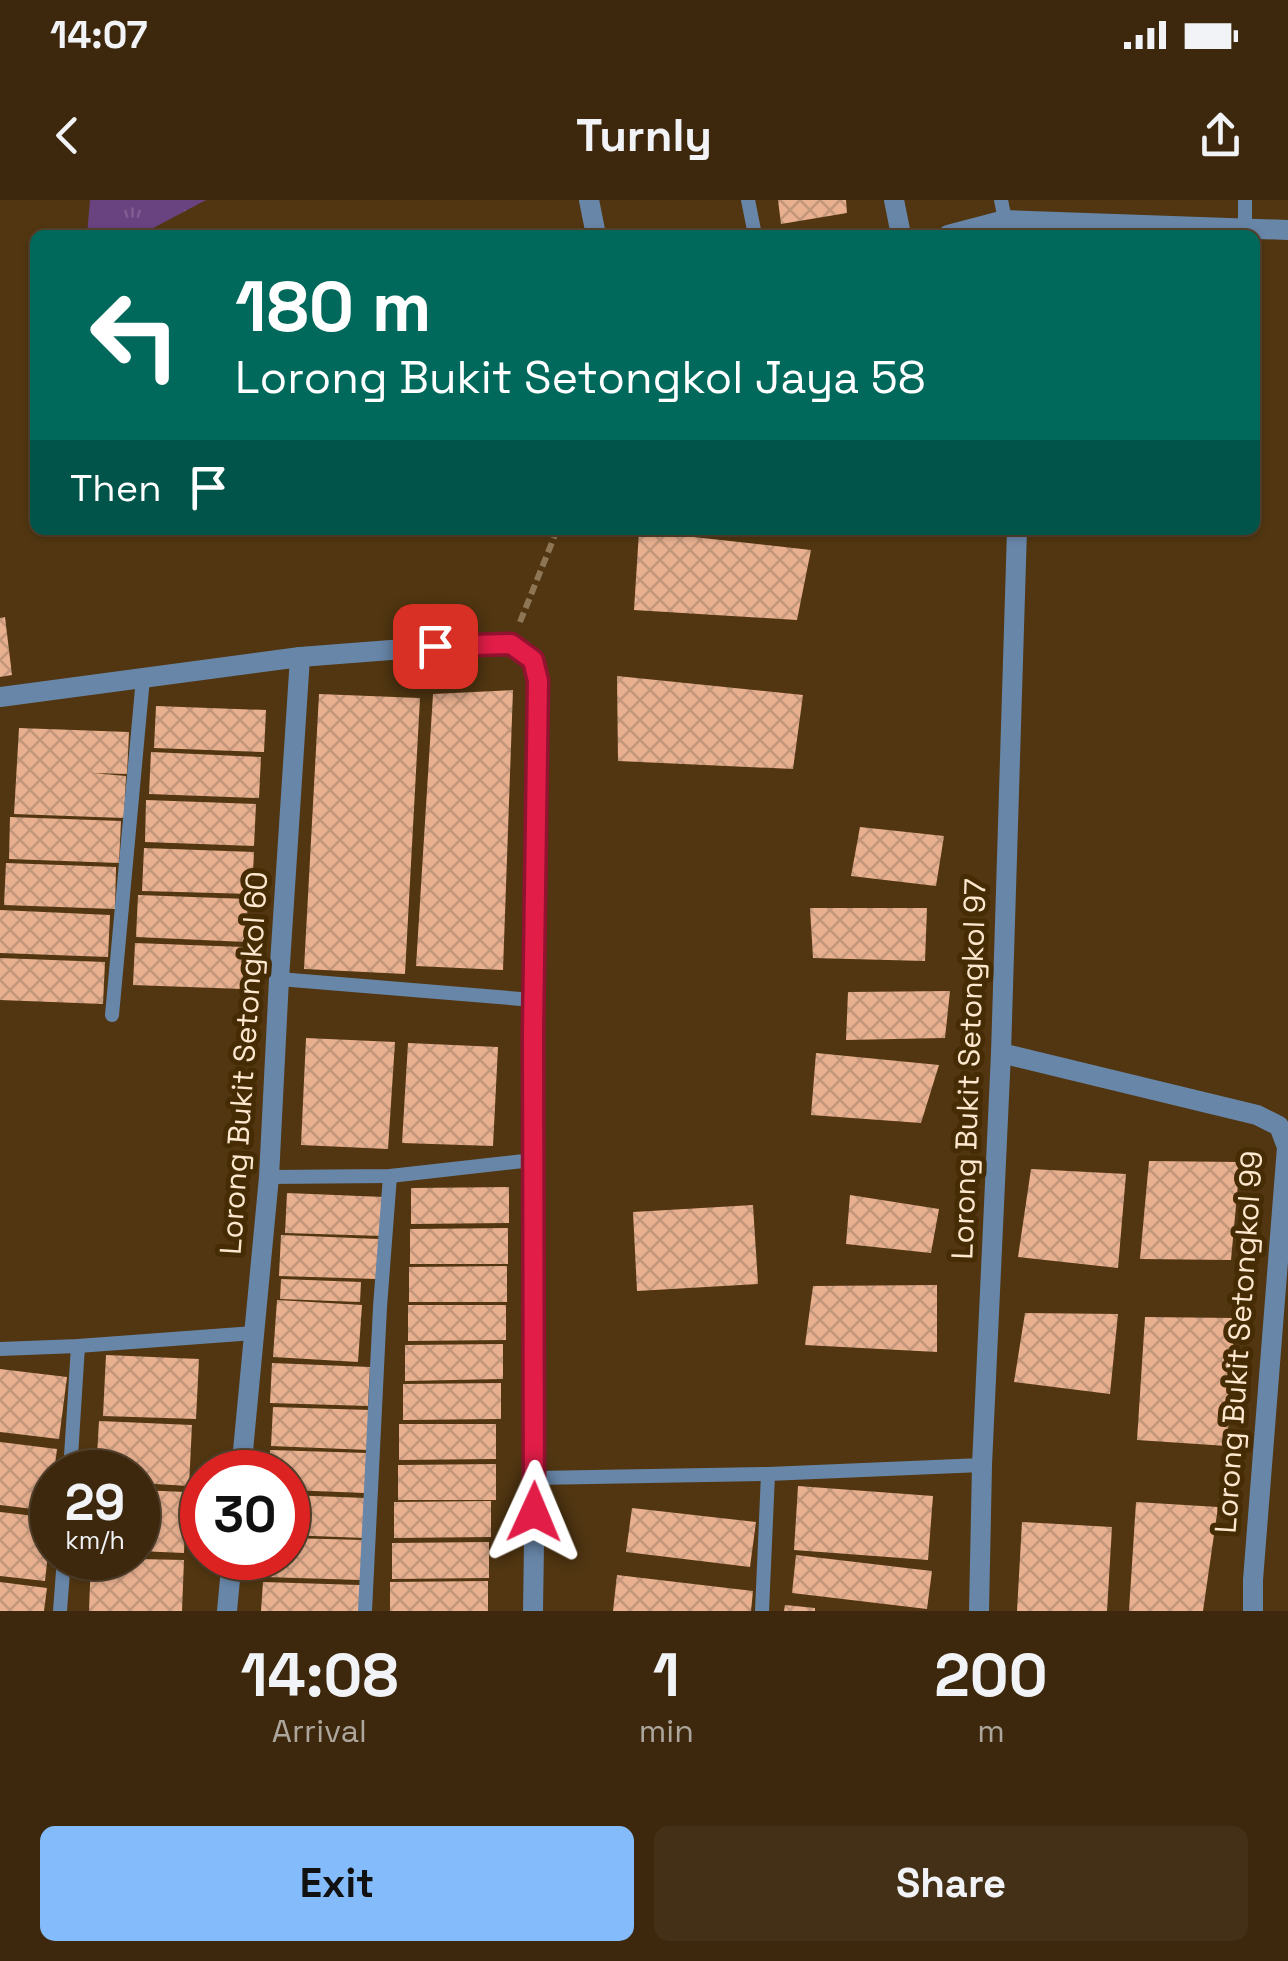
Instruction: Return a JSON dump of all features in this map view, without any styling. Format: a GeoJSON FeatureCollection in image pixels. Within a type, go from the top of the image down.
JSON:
{"type":"FeatureCollection","features":[{"type":"Feature","properties":{"kind":"street"},"geometry":{"type":"LineString","coordinates":[[589,200],[595,230]]}},
{"type":"Feature","properties":{"kind":"street"},"geometry":{"type":"LineString","coordinates":[[894,200],[901,230]]}},
{"type":"Feature","properties":{"kind":"street"},"geometry":{"type":"LineString","coordinates":[[959,230],[1003,210],[1288,230]]}},
{"type":"Feature","properties":{"kind":"street","name":"Lorong Bukit Setongkol 97"},"geometry":{"type":"LineString","coordinates":[[979,1611],[1018,535]]}},
{"type":"Feature","properties":{"kind":"street"},"geometry":{"type":"LineString","coordinates":[[0,697],[300,657],[469,644],[511,644],[533,660],[538,681],[533,1611]]}},
{"type":"Feature","properties":{"kind":"street","name":"Lorong Bukit Setongkol 60"},"geometry":{"type":"LineString","coordinates":[[243,1450],[269,1176],[300,657]]}},
{"type":"Feature","properties":{"kind":"street","name":"Lorong Bukit Setongkol 99"},"geometry":{"type":"LineString","coordinates":[[1001,1053],[1256,1115],[1279,1126],[1286,1147],[1253,1611]]}},
{"type":"Feature","properties":{"kind":"street"},"geometry":{"type":"LineString","coordinates":[[227,1611],[230,1580]]}},
{"type":"Feature","properties":{"kind":"lane"},"geometry":{"type":"LineString","coordinates":[[748,200],[754,230]]}},
{"type":"Feature","properties":{"kind":"lane"},"geometry":{"type":"LineString","coordinates":[[1244,229],[1245,200]]}},
{"type":"Feature","properties":{"kind":"lane"},"geometry":{"type":"LineString","coordinates":[[112,1015],[144,678]]}},
{"type":"Feature","properties":{"kind":"lane"},"geometry":{"type":"LineString","coordinates":[[279,979],[534,1000]]}},
{"type":"Feature","properties":{"kind":"lane"},"geometry":{"type":"LineString","coordinates":[[269,1176],[390,1176],[533,1160]]}},
{"type":"Feature","properties":{"kind":"lane"},"geometry":{"type":"LineString","coordinates":[[365,1611],[390,1176]]}},
{"type":"Feature","properties":{"kind":"lane"},"geometry":{"type":"LineString","coordinates":[[0,1349],[254,1332]]}},
{"type":"Feature","properties":{"kind":"lane"},"geometry":{"type":"LineString","coordinates":[[71,1450],[78,1346]]}},
{"type":"Feature","properties":{"kind":"lane"},"geometry":{"type":"LineString","coordinates":[[535,1478],[982,1465]]}},
{"type":"Feature","properties":{"kind":"lane"},"geometry":{"type":"LineString","coordinates":[[762,1611],[768,1474]]}},
{"type":"Feature","properties":{"kind":"lane"},"geometry":{"type":"LineString","coordinates":[[60,1611],[62,1580]]}},
{"type":"Feature","properties":{"kind":"path"},"geometry":{"type":"LineString","coordinates":[[511,644],[555,535]]}},
{"type":"Feature","properties":{"kind":"green space"},"geometry":{"type":"Polygon","coordinates":[[[90,200],[206,200],[149,230],[87,230],[90,200]]]}},
{"type":"Feature","properties":{"kind":"building"},"geometry":{"type":"Polygon","coordinates":[[[778,200],[846,200],[847,213],[781,224],[778,200]]]}},
{"type":"Feature","properties":{"kind":"building"},"geometry":{"type":"Polygon","coordinates":[[[639,535],[675,535],[811,550],[797,620],[634,610],[639,535]]]}},
{"type":"Feature","properties":{"kind":"building"},"geometry":{"type":"Polygon","coordinates":[[[5,617],[12,675],[0,677],[0,618],[5,617]]]}},
{"type":"Feature","properties":{"kind":"building"},"geometry":{"type":"Polygon","coordinates":[[[617,676],[803,695],[793,769],[618,761],[617,676]]]}},
{"type":"Feature","properties":{"kind":"building"},"geometry":{"type":"Polygon","coordinates":[[[513,690],[503,970],[416,966],[433,694],[513,690]]]}},
{"type":"Feature","properties":{"kind":"building"},"geometry":{"type":"Polygon","coordinates":[[[319,694],[420,698],[405,974],[304,969],[319,694]]]}},
{"type":"Feature","properties":{"kind":"building"},"geometry":{"type":"Polygon","coordinates":[[[156,706],[266,710],[264,752],[154,748],[156,706]]]}},
{"type":"Feature","properties":{"kind":"building"},"geometry":{"type":"Polygon","coordinates":[[[19,728],[129,732],[127,774],[92,773],[126,776],[124,818],[14,814],[19,728]]]}},
{"type":"Feature","properties":{"kind":"building"},"geometry":{"type":"Polygon","coordinates":[[[151,752],[261,757],[259,798],[149,794],[151,752]]]}},
{"type":"Feature","properties":{"kind":"building"},"geometry":{"type":"Polygon","coordinates":[[[146,800],[256,804],[254,846],[145,842],[146,800]]]}},
{"type":"Feature","properties":{"kind":"building"},"geometry":{"type":"Polygon","coordinates":[[[10,817],[121,821],[119,863],[9,859],[10,817]]]}},
{"type":"Feature","properties":{"kind":"building"},"geometry":{"type":"Polygon","coordinates":[[[860,827],[944,836],[936,886],[851,876],[860,827]]]}},
{"type":"Feature","properties":{"kind":"building"},"geometry":{"type":"Polygon","coordinates":[[[144,848],[254,852],[252,894],[142,891],[144,848]]]}},
{"type":"Feature","properties":{"kind":"building"},"geometry":{"type":"Polygon","coordinates":[[[6,863],[116,867],[115,909],[4,905],[6,863]]]}},
{"type":"Feature","properties":{"kind":"building"},"geometry":{"type":"Polygon","coordinates":[[[138,895],[248,899],[246,942],[136,937],[138,895]]]}},
{"type":"Feature","properties":{"kind":"building"},"geometry":{"type":"Polygon","coordinates":[[[810,908],[927,908],[925,961],[813,958],[810,908]]]}},
{"type":"Feature","properties":{"kind":"building"},"geometry":{"type":"Polygon","coordinates":[[[0,910],[110,915],[108,957],[0,953],[0,910]]]}},
{"type":"Feature","properties":{"kind":"building"},"geometry":{"type":"Polygon","coordinates":[[[135,943],[244,947],[243,989],[133,985],[135,943]]]}},
{"type":"Feature","properties":{"kind":"building"},"geometry":{"type":"Polygon","coordinates":[[[0,958],[105,962],[103,1004],[0,1000],[0,958]]]}},
{"type":"Feature","properties":{"kind":"building"},"geometry":{"type":"Polygon","coordinates":[[[950,991],[945,1038],[846,1040],[848,992],[950,991]]]}},
{"type":"Feature","properties":{"kind":"building"},"geometry":{"type":"Polygon","coordinates":[[[306,1038],[395,1042],[388,1149],[301,1145],[306,1038]]]}},
{"type":"Feature","properties":{"kind":"building"},"geometry":{"type":"Polygon","coordinates":[[[408,1043],[498,1047],[493,1146],[402,1143],[408,1043]]]}},
{"type":"Feature","properties":{"kind":"building"},"geometry":{"type":"Polygon","coordinates":[[[816,1053],[939,1065],[921,1123],[811,1115],[816,1053]]]}},
{"type":"Feature","properties":{"kind":"building"},"geometry":{"type":"Polygon","coordinates":[[[1149,1161],[1240,1162],[1231,1260],[1140,1259],[1149,1161]]]}},
{"type":"Feature","properties":{"kind":"building"},"geometry":{"type":"Polygon","coordinates":[[[1031,1169],[1126,1174],[1118,1268],[1018,1257],[1031,1169]]]}},
{"type":"Feature","properties":{"kind":"building"},"geometry":{"type":"Polygon","coordinates":[[[509,1187],[509,1223],[411,1224],[411,1188],[509,1187]]]}},
{"type":"Feature","properties":{"kind":"building"},"geometry":{"type":"Polygon","coordinates":[[[287,1193],[384,1197],[383,1236],[285,1233],[287,1193]]]}},
{"type":"Feature","properties":{"kind":"building"},"geometry":{"type":"Polygon","coordinates":[[[850,1195],[939,1209],[931,1253],[846,1244],[850,1195]]]}},
{"type":"Feature","properties":{"kind":"building"},"geometry":{"type":"Polygon","coordinates":[[[753,1205],[758,1284],[637,1291],[633,1212],[753,1205]]]}},
{"type":"Feature","properties":{"kind":"building"},"geometry":{"type":"Polygon","coordinates":[[[508,1228],[508,1264],[410,1264],[410,1229],[508,1228]]]}},
{"type":"Feature","properties":{"kind":"building"},"geometry":{"type":"Polygon","coordinates":[[[281,1235],[379,1239],[377,1279],[279,1276],[281,1235]]]}},
{"type":"Feature","properties":{"kind":"building"},"geometry":{"type":"Polygon","coordinates":[[[507,1266],[507,1302],[409,1302],[409,1267],[507,1266]]]}},
{"type":"Feature","properties":{"kind":"building"},"geometry":{"type":"Polygon","coordinates":[[[281,1279],[361,1282],[360,1302],[280,1299],[281,1279]]]}},
{"type":"Feature","properties":{"kind":"building"},"geometry":{"type":"Polygon","coordinates":[[[937,1285],[937,1352],[805,1345],[813,1286],[937,1285]]]}},
{"type":"Feature","properties":{"kind":"building"},"geometry":{"type":"Polygon","coordinates":[[[277,1300],[362,1305],[358,1362],[273,1357],[277,1300]]]}},
{"type":"Feature","properties":{"kind":"building"},"geometry":{"type":"Polygon","coordinates":[[[408,1305],[506,1305],[506,1340],[408,1341],[408,1305]]]}},
{"type":"Feature","properties":{"kind":"building"},"geometry":{"type":"Polygon","coordinates":[[[1025,1313],[1118,1314],[1110,1394],[1014,1382],[1025,1313]]]}},
{"type":"Feature","properties":{"kind":"building"},"geometry":{"type":"Polygon","coordinates":[[[1145,1317],[1235,1318],[1227,1446],[1137,1440],[1145,1317]]]}},
{"type":"Feature","properties":{"kind":"building"},"geometry":{"type":"Polygon","coordinates":[[[503,1344],[503,1379],[405,1381],[405,1345],[503,1344]]]}},
{"type":"Feature","properties":{"kind":"building"},"geometry":{"type":"Polygon","coordinates":[[[106,1355],[199,1359],[196,1419],[103,1416],[106,1355]]]}},
{"type":"Feature","properties":{"kind":"building"},"geometry":{"type":"Polygon","coordinates":[[[272,1363],[370,1367],[368,1406],[270,1403],[272,1363]]]}},
{"type":"Feature","properties":{"kind":"building"},"geometry":{"type":"Polygon","coordinates":[[[0,1369],[67,1377],[59,1439],[0,1432],[0,1369]]]}},
{"type":"Feature","properties":{"kind":"building"},"geometry":{"type":"Polygon","coordinates":[[[501,1383],[501,1419],[403,1420],[403,1384],[501,1383]]]}},
{"type":"Feature","properties":{"kind":"building"},"geometry":{"type":"Polygon","coordinates":[[[273,1407],[370,1410],[369,1450],[271,1446],[273,1407]]]}},
{"type":"Feature","properties":{"kind":"building"},"geometry":{"type":"Polygon","coordinates":[[[99,1421],[192,1425],[191,1450],[180,1450],[180,1485],[160,1484],[160,1450],[97,1450],[99,1421]]]}},
{"type":"Feature","properties":{"kind":"building"},"geometry":{"type":"Polygon","coordinates":[[[399,1424],[496,1424],[496,1459],[399,1460],[399,1424]]]}},
{"type":"Feature","properties":{"kind":"building"},"geometry":{"type":"Polygon","coordinates":[[[0,1442],[57,1449],[30,1450],[30,1509],[0,1505],[0,1442]]]}},
{"type":"Feature","properties":{"kind":"building"},"geometry":{"type":"Polygon","coordinates":[[[310,1451],[367,1453],[365,1493],[310,1491],[310,1451]]]}},
{"type":"Feature","properties":{"kind":"building"},"geometry":{"type":"Polygon","coordinates":[[[496,1464],[496,1500],[398,1500],[398,1465],[496,1464]]]}},
{"type":"Feature","properties":{"kind":"building"},"geometry":{"type":"Polygon","coordinates":[[[798,1486],[933,1496],[928,1560],[794,1550],[798,1486]]]}},
{"type":"Feature","properties":{"kind":"building"},"geometry":{"type":"Polygon","coordinates":[[[160,1491],[180,1492],[180,1553],[160,1552],[160,1491]]]}},
{"type":"Feature","properties":{"kind":"building"},"geometry":{"type":"Polygon","coordinates":[[[310,1496],[366,1498],[364,1538],[310,1536],[310,1496]]]}},
{"type":"Feature","properties":{"kind":"building"},"geometry":{"type":"Polygon","coordinates":[[[491,1501],[491,1537],[394,1538],[394,1502],[491,1501]]]}},
{"type":"Feature","properties":{"kind":"building"},"geometry":{"type":"Polygon","coordinates":[[[1136,1502],[1218,1507],[1203,1611],[1129,1611],[1136,1502]]]}},
{"type":"Feature","properties":{"kind":"building"},"geometry":{"type":"Polygon","coordinates":[[[632,1508],[756,1522],[750,1567],[626,1552],[632,1508]]]}},
{"type":"Feature","properties":{"kind":"building"},"geometry":{"type":"Polygon","coordinates":[[[0,1512],[30,1515],[30,1579],[0,1576],[0,1512]]]}},
{"type":"Feature","properties":{"kind":"building"},"geometry":{"type":"Polygon","coordinates":[[[1022,1522],[1112,1527],[1107,1611],[1017,1611],[1022,1522]]]}},
{"type":"Feature","properties":{"kind":"building"},"geometry":{"type":"Polygon","coordinates":[[[310,1539],[363,1540],[361,1580],[310,1578],[310,1539]]]}},
{"type":"Feature","properties":{"kind":"building"},"geometry":{"type":"Polygon","coordinates":[[[489,1542],[489,1578],[392,1579],[392,1543],[489,1542]]]}},
{"type":"Feature","properties":{"kind":"building"},"geometry":{"type":"Polygon","coordinates":[[[796,1555],[932,1571],[927,1609],[792,1593],[796,1555]]]}},
{"type":"Feature","properties":{"kind":"building"},"geometry":{"type":"Polygon","coordinates":[[[160,1559],[180,1560],[182,1611],[89,1611],[90,1580],[160,1580],[160,1559]]]}},
{"type":"Feature","properties":{"kind":"building"},"geometry":{"type":"Polygon","coordinates":[[[617,1575],[753,1591],[751,1611],[613,1611],[617,1575]]]}},
{"type":"Feature","properties":{"kind":"building"},"geometry":{"type":"Polygon","coordinates":[[[488,1581],[488,1611],[390,1611],[390,1582],[488,1581]]]}},
{"type":"Feature","properties":{"kind":"building"},"geometry":{"type":"Polygon","coordinates":[[[0,1582],[47,1588],[44,1611],[0,1611],[0,1582]]]}},
{"type":"Feature","properties":{"kind":"building"},"geometry":{"type":"Polygon","coordinates":[[[263,1582],[360,1585],[359,1611],[261,1611],[263,1582]]]}},
{"type":"Feature","properties":{"kind":"building"},"geometry":{"type":"Polygon","coordinates":[[[785,1605],[815,1608],[815,1611],[784,1611],[785,1605]]]}},
{"type":"Feature","properties":{"kind":"route"},"geometry":{"type":"LineString","coordinates":[[435,646],[511,644],[533,660],[538,681],[533,1032],[534,1512]]}}]}
